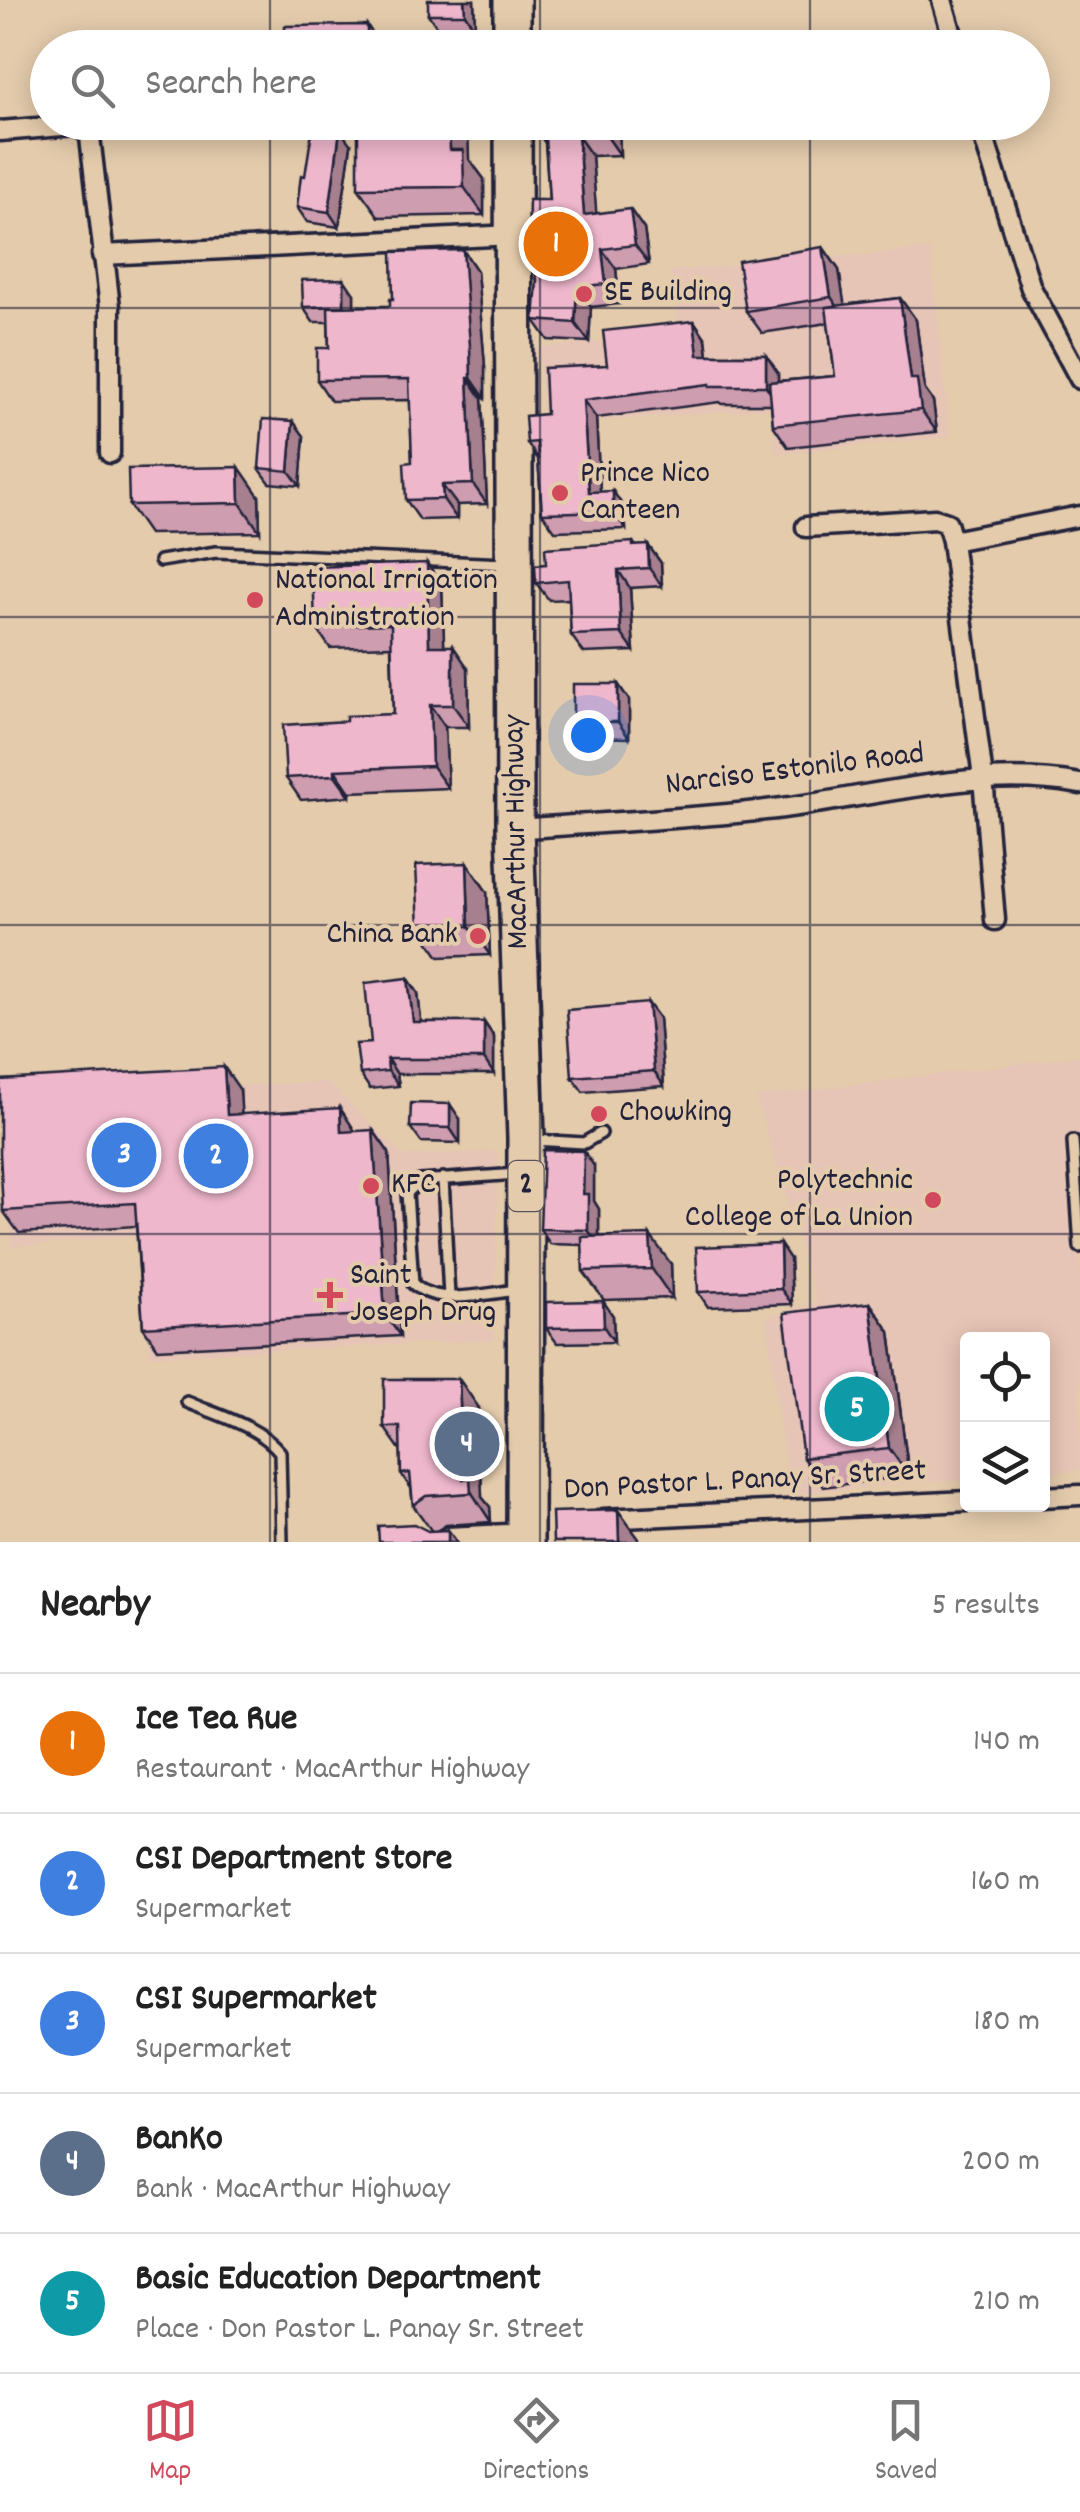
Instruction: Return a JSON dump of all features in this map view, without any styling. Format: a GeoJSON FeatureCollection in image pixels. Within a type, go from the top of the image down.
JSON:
{"type":"FeatureCollection","features":[{"type":"Feature","properties":{"kind":"highway"},"geometry":{"type":"LineString","coordinates":[[512,0],[512,30]]}},
{"type":"Feature","properties":{"kind":"highway","name":"MacArthur Highway"},"geometry":{"type":"LineString","coordinates":[[513,140],[516,830],[526,1138],[529,1531]]}},
{"type":"Feature","properties":{"kind":"street"},"geometry":{"type":"LineString","coordinates":[[942,0],[951,30]]}},
{"type":"Feature","properties":{"kind":"street"},"geometry":{"type":"LineString","coordinates":[[0,132],[30,129]]}},
{"type":"Feature","properties":{"kind":"street"},"geometry":{"type":"LineString","coordinates":[[88,140],[97,183],[110,307],[110,453]]}},
{"type":"Feature","properties":{"kind":"street"},"geometry":{"type":"LineString","coordinates":[[985,140],[1030,288],[1080,379]]}},
{"type":"Feature","properties":{"kind":"street"},"geometry":{"type":"LineString","coordinates":[[102,255],[512,236]]}},
{"type":"Feature","properties":{"kind":"street"},"geometry":{"type":"LineString","coordinates":[[952,541],[1080,516]]}},
{"type":"Feature","properties":{"kind":"street"},"geometry":{"type":"LineString","coordinates":[[806,527],[934,518],[948,523],[983,778],[995,920]]}},
{"type":"Feature","properties":{"kind":"street","name":"Narciso Estonilo Road"},"geometry":{"type":"LineString","coordinates":[[516,830],[780,808],[983,778],[1041,777],[1080,784]]}},
{"type":"Feature","properties":{"kind":"street"},"geometry":{"type":"LineString","coordinates":[[1050,1497],[1080,1496]]}},
{"type":"Feature","properties":{"kind":"street","name":"Don Pastor L. Panay Sr. Street"},"geometry":{"type":"LineString","coordinates":[[582,1520],[960,1501]]}},
{"type":"Feature","properties":{"kind":"street"},"geometry":{"type":"LineString","coordinates":[[448,1542],[529,1531]]}},
{"type":"Feature","properties":{"kind":"lane"},"geometry":{"type":"LineString","coordinates":[[160,561],[216,552],[494,566],[515,563]]}},
{"type":"Feature","properties":{"kind":"lane"},"geometry":{"type":"LineString","coordinates":[[526,1138],[584,1143],[600,1133]]}},
{"type":"Feature","properties":{"kind":"lane"},"geometry":{"type":"LineString","coordinates":[[1072,1141],[1080,1247]]}},
{"type":"Feature","properties":{"kind":"lane"},"geometry":{"type":"LineString","coordinates":[[526,1173],[420,1180],[407,1193],[413,1284],[421,1291],[450,1296],[526,1290]]}},
{"type":"Feature","properties":{"kind":"lane"},"geometry":{"type":"LineString","coordinates":[[443,1178],[450,1296]]}},
{"type":"Feature","properties":{"kind":"lane"},"geometry":{"type":"LineString","coordinates":[[187,1402],[254,1432],[272,1442],[280,1452],[282,1542]]}},
{"type":"Feature","properties":{"kind":"shaded area"},"geometry":{"type":"Polygon","coordinates":[[[930,249],[950,437],[776,454],[772,408],[544,425],[538,348],[681,334],[670,271],[930,249]]]}},
{"type":"Feature","properties":{"kind":"shaded area","name":"Polytechnic College of La Union"},"geometry":{"type":"Polygon","coordinates":[[[1080,1056],[1080,1470],[1050,1472],[1050,1332],[960,1332],[960,1480],[789,1494],[766,1318],[817,1302],[756,1097],[1080,1056]]]}},
{"type":"Feature","properties":{"kind":"shaded area"},"geometry":{"type":"Polygon","coordinates":[[[328,1082],[404,1156],[498,1151],[494,1340],[149,1356],[143,1235],[12,1247],[0,1095],[328,1082]]]}},
{"type":"Feature","properties":{"kind":"building"},"geometry":{"type":"Polygon","coordinates":[[[428,0],[464,0],[465,14],[428,14],[428,0]]]}},
{"type":"Feature","properties":{"kind":"building"},"geometry":{"type":"Polygon","coordinates":[[[367,25],[367,30],[285,30],[285,26],[367,25]]]}},
{"type":"Feature","properties":{"kind":"building"},"geometry":{"type":"Polygon","coordinates":[[[311,140],[339,140],[329,212],[297,207],[301,175],[305,176],[311,140]]]}},
{"type":"Feature","properties":{"kind":"building"},"geometry":{"type":"Polygon","coordinates":[[[358,140],[450,140],[450,150],[463,150],[464,187],[358,188],[358,140]]]}},
{"type":"Feature","properties":{"kind":"building"},"geometry":{"type":"Polygon","coordinates":[[[545,140],[578,140],[584,215],[630,209],[635,245],[602,249],[606,284],[577,287],[575,323],[534,320],[537,281],[533,249],[528,249],[529,200],[549,200],[545,140]]]}},
{"type":"Feature","properties":{"kind":"building"},"geometry":{"type":"Polygon","coordinates":[[[823,247],[831,297],[746,311],[738,261],[823,247]]]}},
{"type":"Feature","properties":{"kind":"building"},"geometry":{"type":"Polygon","coordinates":[[[463,250],[473,484],[442,485],[443,499],[406,500],[404,463],[412,462],[409,379],[317,380],[317,348],[329,348],[328,307],[390,306],[392,252],[463,250]]]}},
{"type":"Feature","properties":{"kind":"building"},"geometry":{"type":"Polygon","coordinates":[[[344,279],[344,306],[303,307],[302,280],[344,279]]]}},
{"type":"Feature","properties":{"kind":"building"},"geometry":{"type":"Polygon","coordinates":[[[900,298],[911,379],[917,379],[921,410],[773,425],[769,382],[835,376],[826,307],[900,298]]]}},
{"type":"Feature","properties":{"kind":"building"},"geometry":{"type":"Polygon","coordinates":[[[694,321],[698,355],[766,355],[766,386],[710,384],[583,400],[589,492],[613,491],[613,511],[542,513],[537,442],[527,443],[525,416],[546,414],[544,368],[607,365],[603,331],[694,321]]]}},
{"type":"Feature","properties":{"kind":"building"},"geometry":{"type":"Polygon","coordinates":[[[263,419],[293,421],[289,471],[259,468],[263,419]]]}},
{"type":"Feature","properties":{"kind":"building"},"geometry":{"type":"Polygon","coordinates":[[[239,467],[240,503],[129,505],[128,469],[239,467]]]}},
{"type":"Feature","properties":{"kind":"building"},"geometry":{"type":"Polygon","coordinates":[[[633,542],[633,546],[648,545],[649,568],[618,570],[621,633],[571,635],[568,580],[536,583],[535,565],[546,564],[545,548],[633,542]]]}},
{"type":"Feature","properties":{"kind":"building"},"geometry":{"type":"Polygon","coordinates":[[[427,563],[429,646],[453,646],[453,705],[430,705],[432,766],[335,770],[335,775],[286,778],[283,725],[393,714],[391,624],[315,626],[313,567],[427,563]]]}},
{"type":"Feature","properties":{"kind":"building"},"geometry":{"type":"Polygon","coordinates":[[[573,684],[618,684],[618,722],[573,722],[573,684]]]}},
{"type":"Feature","properties":{"kind":"building"},"geometry":{"type":"Polygon","coordinates":[[[467,863],[469,926],[419,928],[416,865],[467,863]]]}},
{"type":"Feature","properties":{"kind":"building"},"geometry":{"type":"Polygon","coordinates":[[[408,978],[413,1022],[484,1022],[484,1059],[387,1059],[388,1071],[360,1074],[356,1044],[371,1043],[365,983],[408,978]]]}},
{"type":"Feature","properties":{"kind":"building"},"geometry":{"type":"Polygon","coordinates":[[[648,1003],[654,1071],[572,1077],[567,1010],[648,1003]]]}},
{"type":"Feature","properties":{"kind":"building"},"geometry":{"type":"Polygon","coordinates":[[[224,1067],[227,1115],[340,1108],[341,1132],[373,1130],[385,1314],[143,1327],[135,1203],[3,1211],[0,1080],[224,1067]]]}},
{"type":"Feature","properties":{"kind":"building"},"geometry":{"type":"Polygon","coordinates":[[[411,1103],[450,1104],[450,1128],[410,1127],[411,1103]]]}},
{"type":"Feature","properties":{"kind":"building"},"geometry":{"type":"Polygon","coordinates":[[[543,1150],[584,1151],[583,1194],[588,1194],[588,1230],[540,1229],[543,1150]]]}},
{"type":"Feature","properties":{"kind":"building"},"geometry":{"type":"Polygon","coordinates":[[[650,1235],[652,1269],[583,1271],[582,1237],[650,1235]]]}},
{"type":"Feature","properties":{"kind":"building"},"geometry":{"type":"Polygon","coordinates":[[[780,1244],[781,1289],[698,1292],[696,1247],[780,1244]]]}},
{"type":"Feature","properties":{"kind":"building"},"geometry":{"type":"Polygon","coordinates":[[[603,1301],[604,1327],[546,1328],[546,1302],[603,1301]]]}},
{"type":"Feature","properties":{"kind":"building"},"geometry":{"type":"Polygon","coordinates":[[[870,1303],[889,1448],[803,1458],[784,1313],[870,1303]]]}},
{"type":"Feature","properties":{"kind":"building"},"geometry":{"type":"Polygon","coordinates":[[[384,1379],[459,1379],[463,1479],[470,1478],[471,1493],[426,1496],[413,1505],[410,1473],[401,1474],[400,1427],[384,1427],[384,1379]]]}},
{"type":"Feature","properties":{"kind":"building"},"geometry":{"type":"Polygon","coordinates":[[[618,1510],[619,1542],[553,1542],[552,1512],[618,1510]]]}},
{"type":"Feature","properties":{"kind":"building"},"geometry":{"type":"Polygon","coordinates":[[[414,1524],[428,1531],[448,1530],[448,1542],[379,1542],[378,1526],[414,1524]]]}},
{"type":"Feature","properties":{"kind":"place","name":"Ice Tea Rue"},"geometry":{"type":"Point","coordinates":[556,244]}},
{"type":"Feature","properties":{"kind":"place","name":"SE Building"},"geometry":{"type":"Point","coordinates":[584,294]}},
{"type":"Feature","properties":{"kind":"place","name":"Prince Nico Canteen"},"geometry":{"type":"Point","coordinates":[560,493]}},
{"type":"Feature","properties":{"kind":"place","name":"National Irrigation Administration"},"geometry":{"type":"Point","coordinates":[255,600]}},
{"type":"Feature","properties":{"kind":"place","name":"China Bank"},"geometry":{"type":"Point","coordinates":[478,936]}},
{"type":"Feature","properties":{"kind":"place","name":"Chowking"},"geometry":{"type":"Point","coordinates":[599,1114]}},
{"type":"Feature","properties":{"kind":"place","name":"CSI Supermarket"},"geometry":{"type":"Point","coordinates":[124,1155]}},
{"type":"Feature","properties":{"kind":"place","name":"CSI Department Store"},"geometry":{"type":"Point","coordinates":[216,1156]}},
{"type":"Feature","properties":{"kind":"place","name":"KFC"},"geometry":{"type":"Point","coordinates":[371,1186]}},
{"type":"Feature","properties":{"kind":"place","name":"Polytechnic College of La Union"},"geometry":{"type":"Point","coordinates":[933,1200]}},
{"type":"Feature","properties":{"kind":"place","name":"Saint Joseph Drug"},"geometry":{"type":"Point","coordinates":[330,1295]}},
{"type":"Feature","properties":{"kind":"place","name":"Basic Education Department"},"geometry":{"type":"Point","coordinates":[857,1409]}},
{"type":"Feature","properties":{"kind":"place","name":"BanKo"},"geometry":{"type":"Point","coordinates":[467,1444]}}]}
